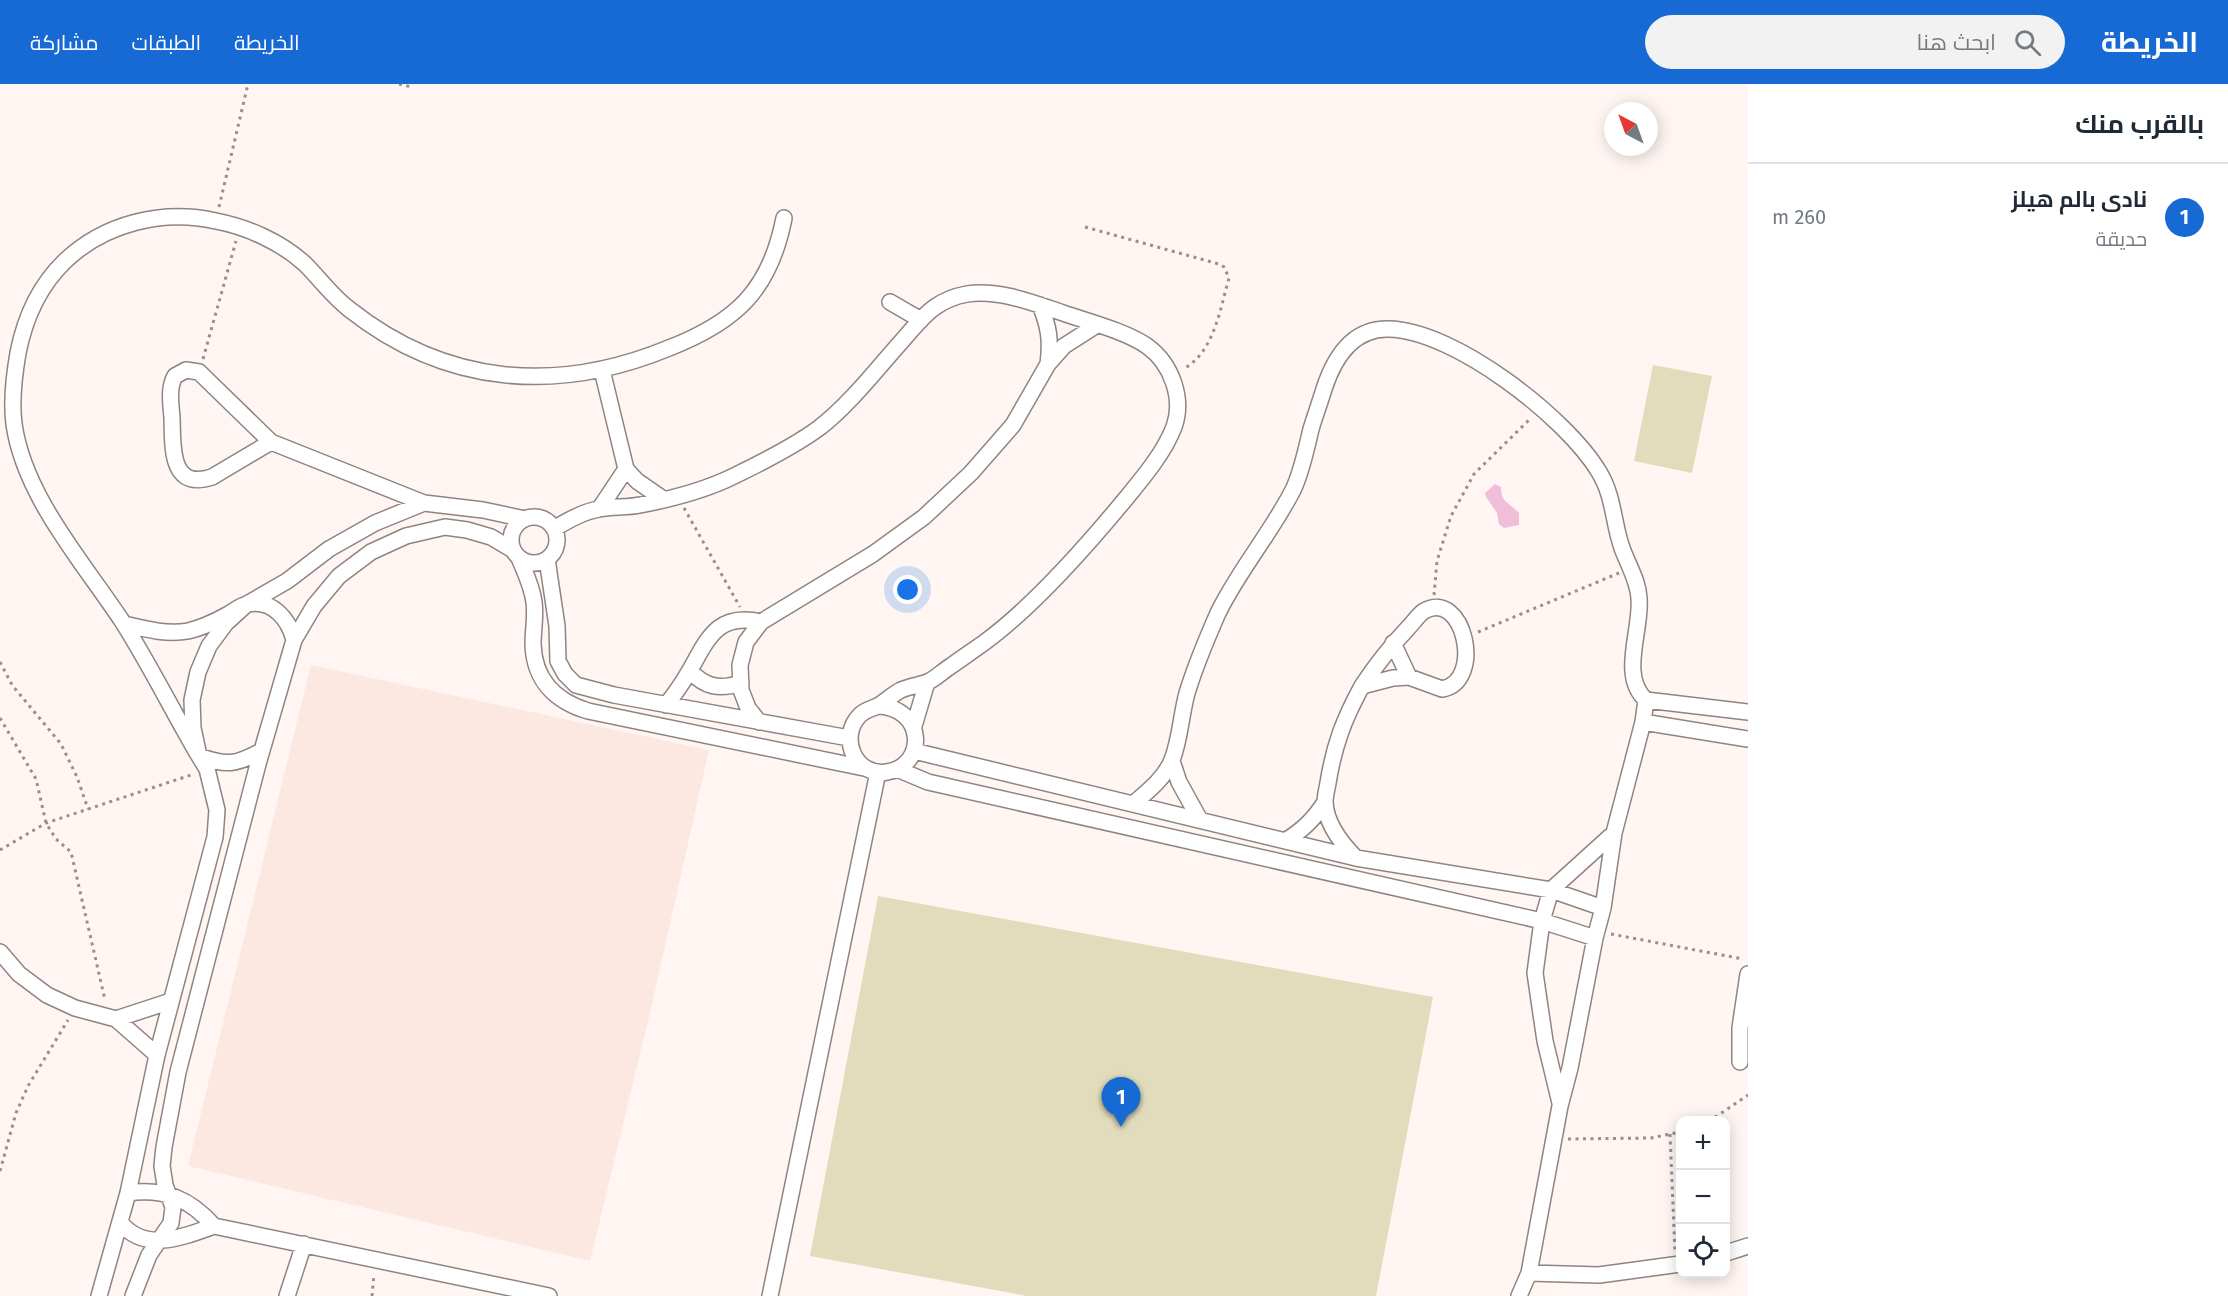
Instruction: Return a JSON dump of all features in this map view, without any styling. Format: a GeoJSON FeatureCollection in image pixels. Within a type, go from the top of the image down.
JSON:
{"type":"FeatureCollection","features":[{"type":"Feature","properties":{"kind":"street"},"geometry":{"type":"LineString","coordinates":[[203,763],[124,624],[43,505],[26,464],[14,424],[14,377],[22,333],[35,300],[53,273],[76,250],[104,233],[134,222],[161,217],[216,220],[240,227],[284,249],[305,264],[325,288],[347,308],[398,343],[427,357],[457,367],[520,376],[602,370],[644,358],[706,333],[733,314],[752,294],[768,271],[778,245],[784,218]]}},
{"type":"Feature","properties":{"kind":"street"},"geometry":{"type":"LineString","coordinates":[[554,529],[576,516],[600,508],[622,508],[670,498],[725,480],[774,456],[820,427],[858,391],[921,320],[934,308],[949,299],[966,294],[984,293],[1040,305],[1147,346],[1163,361],[1171,375],[1178,403],[1175,425],[1164,445],[1143,477],[1088,544],[1026,607],[988,640],[927,682],[900,691],[857,717],[851,727],[849,738],[851,750],[856,760],[872,770]]}},
{"type":"Feature","properties":{"kind":"street"},"geometry":{"type":"LineString","coordinates":[[890,302],[921,320]]}},
{"type":"Feature","properties":{"kind":"street"},"geometry":{"type":"LineString","coordinates":[[1040,305],[1048,324],[1050,346],[1048,364]]}},
{"type":"Feature","properties":{"kind":"street"},"geometry":{"type":"LineString","coordinates":[[666,705],[690,671],[711,634],[734,620],[754,621],[873,554],[924,517],[971,473],[1013,425],[1048,364],[1064,346],[1097,325]]}},
{"type":"Feature","properties":{"kind":"street"},"geometry":{"type":"LineString","coordinates":[[1133,804],[1154,784],[1172,761],[1188,692],[1218,613],[1294,488],[1334,360],[1348,344],[1366,333],[1386,328],[1407,330],[1452,348],[1493,371],[1532,399],[1585,452],[1601,474],[1612,499],[1615,525],[1639,597],[1640,621],[1633,661],[1638,693],[1646,700],[1748,712]]}},
{"type":"Feature","properties":{"kind":"street"},"geometry":{"type":"LineString","coordinates":[[271,442],[212,477],[203,479],[186,476],[174,462],[172,382],[180,372],[186,370],[199,372],[271,442],[424,503],[483,510],[525,519]]}},
{"type":"Feature","properties":{"kind":"street"},"geometry":{"type":"LineString","coordinates":[[602,370],[627,469],[637,481],[670,498]]}},
{"type":"Feature","properties":{"kind":"street"},"geometry":{"type":"LineString","coordinates":[[600,508],[627,469]]}},
{"type":"Feature","properties":{"kind":"street"},"geometry":{"type":"LineString","coordinates":[[124,624],[155,632],[188,631],[219,620],[287,581],[329,549],[375,523],[424,503]]}},
{"type":"Feature","properties":{"kind":"street"},"geometry":{"type":"LineString","coordinates":[[133,1296],[149,1255],[166,1232],[173,1214],[163,1176],[164,1147],[178,1072],[261,751],[294,640],[314,606],[339,576],[371,552],[406,536],[445,527],[491,537],[516,554],[533,563],[548,559],[557,542],[554,529],[545,520],[531,517],[519,522],[511,539],[516,554],[528,579],[534,602],[533,644],[536,661],[542,677],[553,693],[569,705],[588,711],[888,772],[907,762],[914,751],[916,739],[914,726],[899,710],[888,706],[877,706]]}},
{"type":"Feature","properties":{"kind":"street"},"geometry":{"type":"LineString","coordinates":[[548,559],[557,626],[558,661],[565,674],[576,685],[590,690],[666,705],[849,738]]}},
{"type":"Feature","properties":{"kind":"street"},"geometry":{"type":"LineString","coordinates":[[99,1296],[121,1223],[156,1055],[215,837],[217,810],[193,728],[192,710],[198,672],[209,646],[226,623],[247,604],[260,604],[273,608],[287,622],[294,640]]}},
{"type":"Feature","properties":{"kind":"street"},"geometry":{"type":"LineString","coordinates":[[1356,858],[1335,833],[1325,802],[1331,762],[1343,722],[1362,686],[1394,643],[1424,612],[1433,608],[1441,608],[1456,618],[1463,638],[1464,666],[1461,678],[1456,684],[1442,689],[1409,677],[1377,681],[1362,686]]}},
{"type":"Feature","properties":{"kind":"street"},"geometry":{"type":"LineString","coordinates":[[754,621],[740,665],[741,683],[748,708],[759,722]]}},
{"type":"Feature","properties":{"kind":"street"},"geometry":{"type":"LineString","coordinates":[[1394,643],[1409,677]]}},
{"type":"Feature","properties":{"kind":"street"},"geometry":{"type":"LineString","coordinates":[[690,671],[700,681],[713,687],[727,688],[741,683]]}},
{"type":"Feature","properties":{"kind":"street"},"geometry":{"type":"LineString","coordinates":[[914,726],[927,682]]}},
{"type":"Feature","properties":{"kind":"street"},"geometry":{"type":"LineString","coordinates":[[1519,1296],[1529,1273],[1560,1106],[1603,908],[1614,833],[1646,700]]}},
{"type":"Feature","properties":{"kind":"street"},"geometry":{"type":"LineString","coordinates":[[1642,722],[1748,739]]}},
{"type":"Feature","properties":{"kind":"street"},"geometry":{"type":"LineString","coordinates":[[203,763],[242,762],[261,751]]}},
{"type":"Feature","properties":{"kind":"street"},"geometry":{"type":"LineString","coordinates":[[914,751],[1356,858],[1551,890],[1603,908]]}},
{"type":"Feature","properties":{"kind":"street"},"geometry":{"type":"LineString","coordinates":[[1172,761],[1179,782],[1200,820]]}},
{"type":"Feature","properties":{"kind":"street"},"geometry":{"type":"LineString","coordinates":[[897,769],[928,782],[1596,935]]}},
{"type":"Feature","properties":{"kind":"street"},"geometry":{"type":"LineString","coordinates":[[770,1296],[872,770]]}},
{"type":"Feature","properties":{"kind":"street"},"geometry":{"type":"LineString","coordinates":[[1285,841],[1302,831],[1315,818],[1325,802]]}},
{"type":"Feature","properties":{"kind":"street"},"geometry":{"type":"LineString","coordinates":[[1560,1106],[1545,1041],[1535,973],[1542,921],[1551,890],[1614,833]]}},
{"type":"Feature","properties":{"kind":"street"},"geometry":{"type":"LineString","coordinates":[[0,952],[19,974],[47,995],[75,1008],[113,1018],[156,1055]]}},
{"type":"Feature","properties":{"kind":"street"},"geometry":{"type":"LineString","coordinates":[[1740,1062],[1740,1028],[1748,974]]}},
{"type":"Feature","properties":{"kind":"street"},"geometry":{"type":"LineString","coordinates":[[113,1018],[171,1001]]}},
{"type":"Feature","properties":{"kind":"street"},"geometry":{"type":"LineString","coordinates":[[128,1193],[148,1192],[186,1201],[214,1226]]}},
{"type":"Feature","properties":{"kind":"street"},"geometry":{"type":"LineString","coordinates":[[121,1223],[128,1232],[148,1241],[178,1237],[214,1226],[376,1259],[508,1292],[549,1296]]}},
{"type":"Feature","properties":{"kind":"street"},"geometry":{"type":"LineString","coordinates":[[287,1296],[304,1244]]}},
{"type":"Feature","properties":{"kind":"street"},"geometry":{"type":"LineString","coordinates":[[1730,1251],[1748,1245]]}},
{"type":"Feature","properties":{"kind":"street"},"geometry":{"type":"LineString","coordinates":[[1529,1273],[1599,1275],[1676,1265]]}},
{"type":"Feature","properties":{"kind":"path"},"geometry":{"type":"LineString","coordinates":[[216,220],[248,84]]}},
{"type":"Feature","properties":{"kind":"path"},"geometry":{"type":"LineString","coordinates":[[399,84],[412,87]]}},
{"type":"Feature","properties":{"kind":"path"},"geometry":{"type":"LineString","coordinates":[[199,372],[240,227]]}},
{"type":"Feature","properties":{"kind":"path"},"geometry":{"type":"LineString","coordinates":[[1085,227],[1219,264],[1228,273],[1226,289],[1212,332],[1203,351],[1189,366],[1171,375]]}},
{"type":"Feature","properties":{"kind":"path"},"geometry":{"type":"LineString","coordinates":[[1433,608],[1437,561],[1451,516],[1474,474],[1541,408]]}},
{"type":"Feature","properties":{"kind":"path"},"geometry":{"type":"LineString","coordinates":[[670,498],[754,621]]}},
{"type":"Feature","properties":{"kind":"path"},"geometry":{"type":"LineString","coordinates":[[1463,638],[1631,568]]}},
{"type":"Feature","properties":{"kind":"path"},"geometry":{"type":"LineString","coordinates":[[0,662],[12,685],[61,744],[77,777],[88,809]]}},
{"type":"Feature","properties":{"kind":"path"},"geometry":{"type":"LineString","coordinates":[[0,718],[36,779],[45,823],[56,839],[71,852],[113,1018]]}},
{"type":"Feature","properties":{"kind":"path"},"geometry":{"type":"LineString","coordinates":[[0,850],[45,823],[88,809],[203,763]]}},
{"type":"Feature","properties":{"kind":"path"},"geometry":{"type":"LineString","coordinates":[[1596,935],[1748,960]]}},
{"type":"Feature","properties":{"kind":"path"},"geometry":{"type":"LineString","coordinates":[[0,1171],[16,1113],[28,1086],[75,1008]]}},
{"type":"Feature","properties":{"kind":"path"},"geometry":{"type":"LineString","coordinates":[[1718,1116],[1748,1095]]}},
{"type":"Feature","properties":{"kind":"path"},"geometry":{"type":"LineString","coordinates":[[1554,1139],[1651,1138],[1676,1133]]}},
{"type":"Feature","properties":{"kind":"path"},"geometry":{"type":"LineString","coordinates":[[1670,1134],[1676,1232]]}},
{"type":"Feature","properties":{"kind":"path"},"geometry":{"type":"LineString","coordinates":[[372,1296],[376,1259]]}},
{"type":"Feature","properties":{"kind":"shaded area"},"geometry":{"type":"Polygon","coordinates":[[[1653,365],[1712,376],[1692,473],[1634,461],[1653,365]]]}},
{"type":"Feature","properties":{"kind":"shaded area"},"geometry":{"type":"Polygon","coordinates":[[[1495,484],[1501,487],[1504,500],[1519,513],[1519,525],[1504,528],[1499,524],[1497,513],[1485,493],[1495,484]]]}},
{"type":"Feature","properties":{"kind":"shaded area"},"geometry":{"type":"Polygon","coordinates":[[[311,665],[709,750],[650,1013],[590,1261],[188,1166],[311,665]]]}},
{"type":"Feature","properties":{"kind":"shaded area"},"geometry":{"type":"Polygon","coordinates":[[[878,896],[1433,997],[1376,1296],[1027,1296],[810,1256],[878,896]]]}},
{"type":"Feature","properties":{"kind":"place","name":"نادى بالم هيلز"},"geometry":{"type":"Point","coordinates":[1121,1127]}}]}
